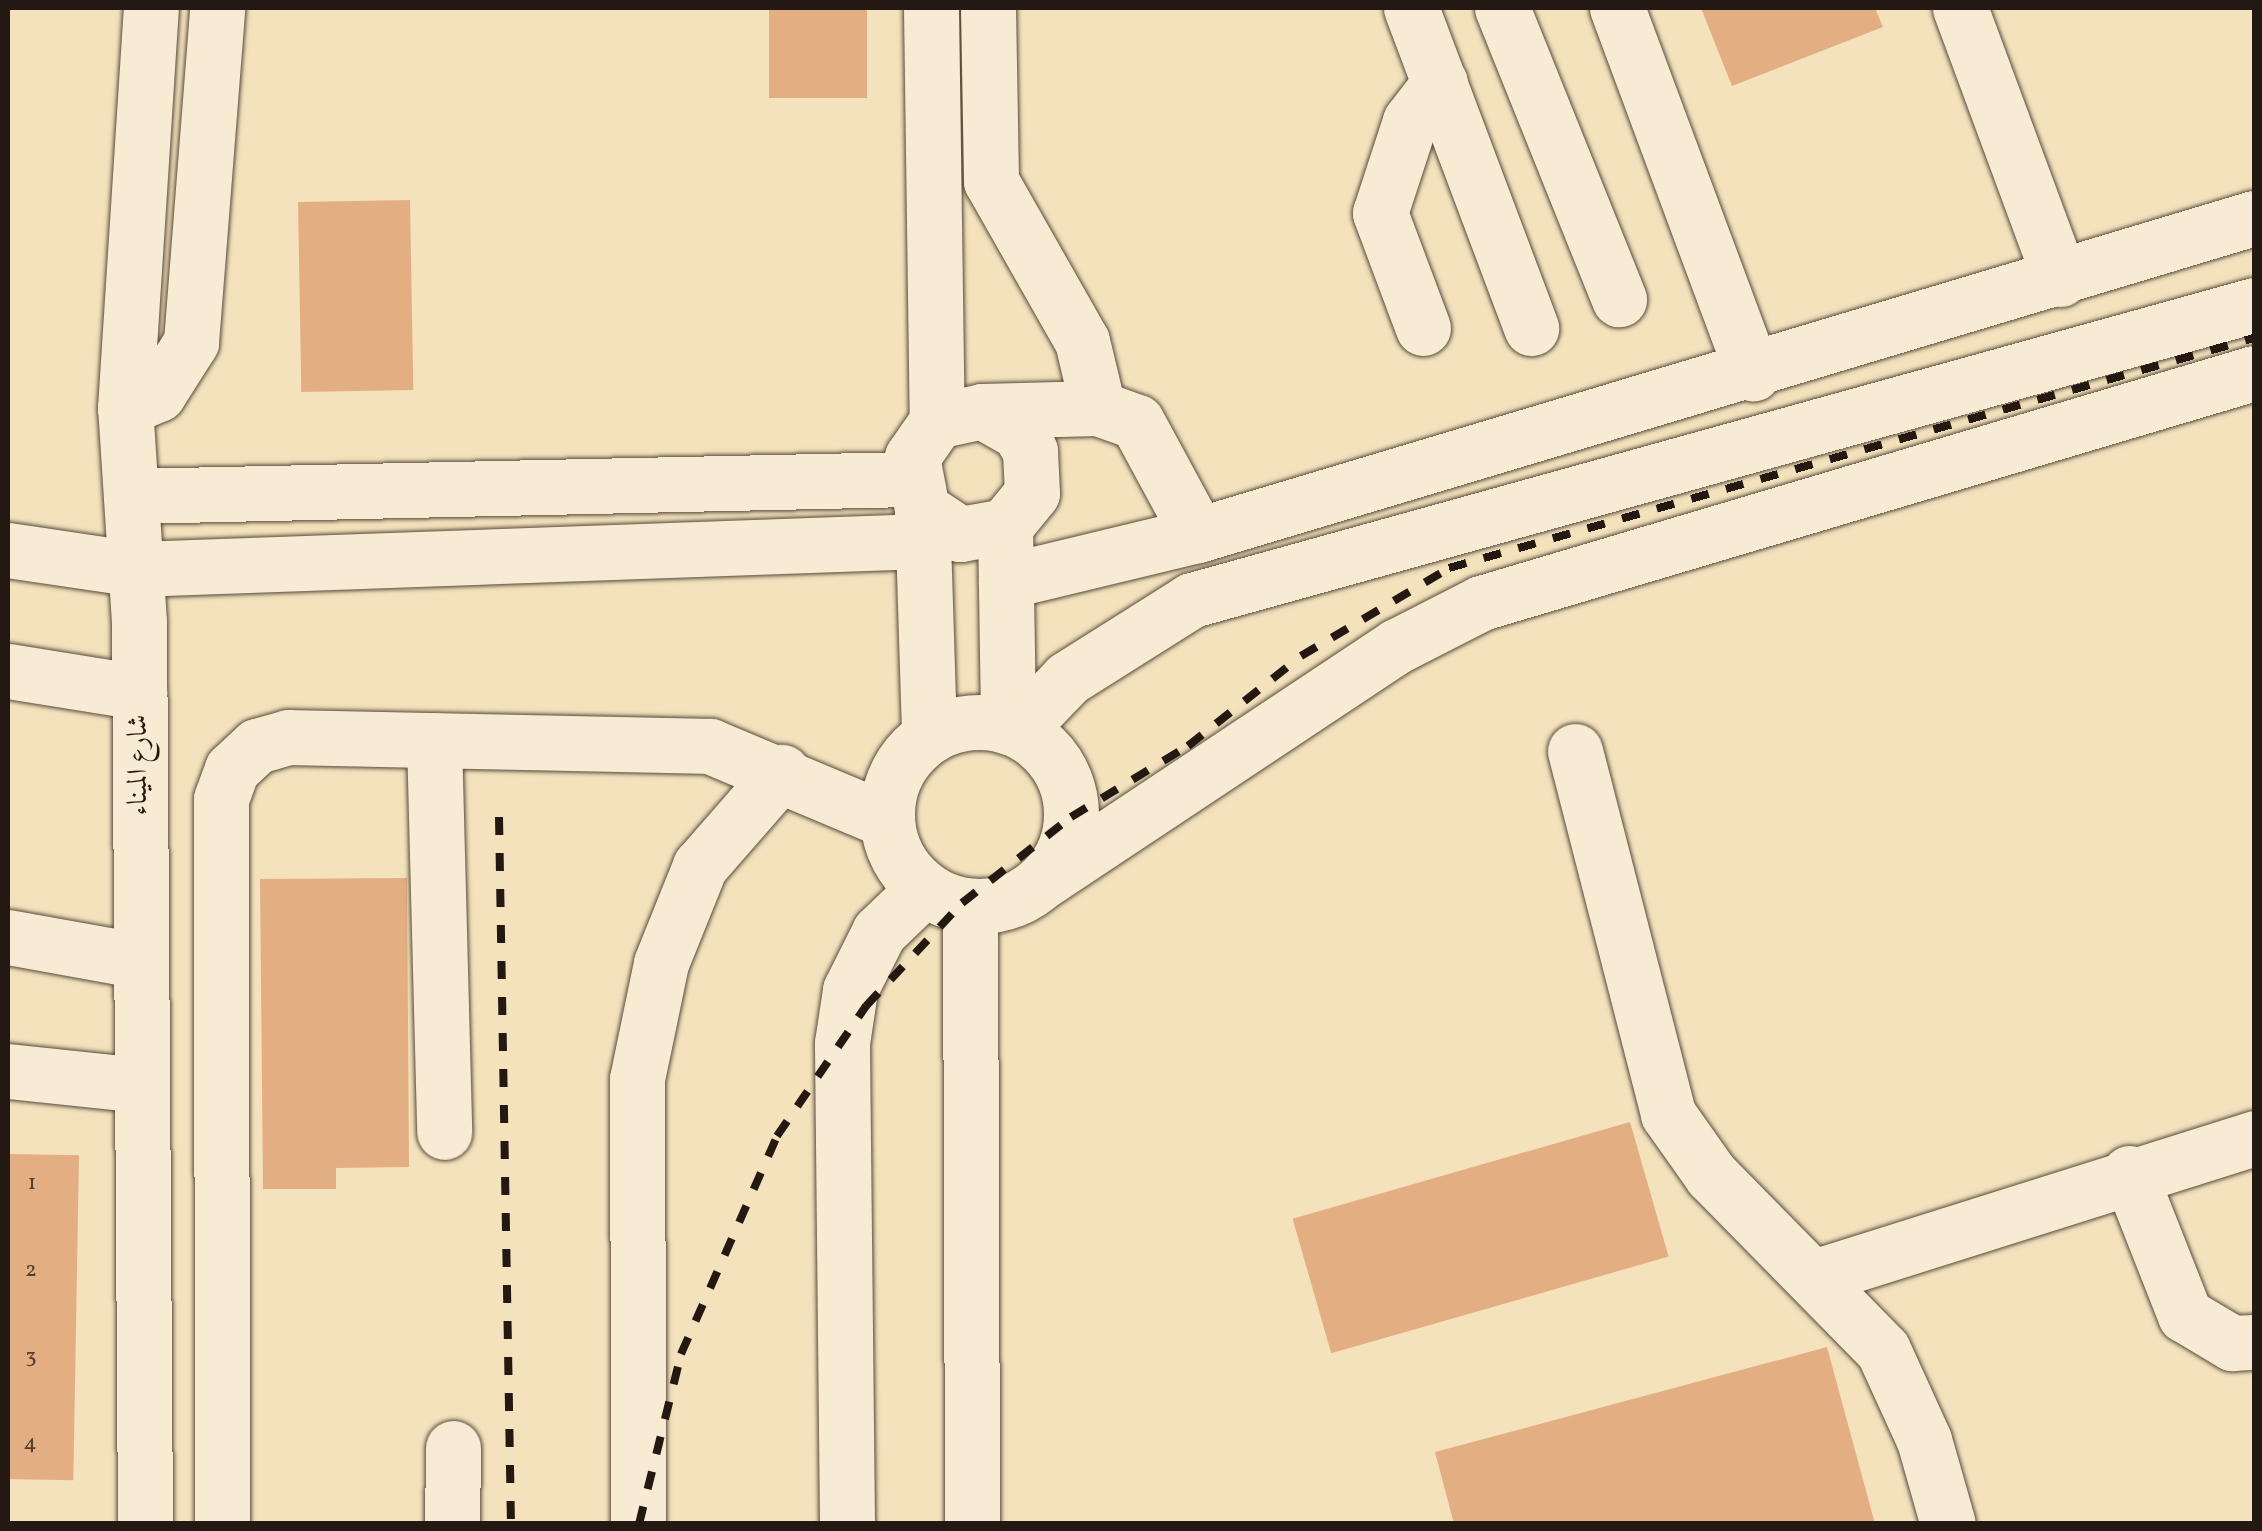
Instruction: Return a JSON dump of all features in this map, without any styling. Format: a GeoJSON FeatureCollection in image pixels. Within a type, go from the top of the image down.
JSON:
{"type":"FeatureCollection","features":[{"type":"Feature","properties":{"kind":"street","name":"شارع الميناء"},"geometry":{"type":"LineString","coordinates":[[145,1524],[139,692],[136,568],[125,408],[151,8]]}},
{"type":"Feature","properties":{"kind":"street"},"geometry":{"type":"LineString","coordinates":[[125,408],[158,394],[192,342],[217,8]]}},
{"type":"Feature","properties":{"kind":"street"},"geometry":{"type":"LineString","coordinates":[[931,8],[933,182],[960,416]]}},
{"type":"Feature","properties":{"kind":"street"},"geometry":{"type":"LineString","coordinates":[[988,8],[992,181],[1082,341],[1098,408]]}},
{"type":"Feature","properties":{"kind":"street"},"geometry":{"type":"LineString","coordinates":[[1411,8],[1531,328]]}},
{"type":"Feature","properties":{"kind":"street"},"geometry":{"type":"LineString","coordinates":[[1502,8],[1619,300]]}},
{"type":"Feature","properties":{"kind":"street"},"geometry":{"type":"LineString","coordinates":[[1617,8],[1753,374]]}},
{"type":"Feature","properties":{"kind":"street"},"geometry":{"type":"LineString","coordinates":[[1960,8],[2060,279]]}},
{"type":"Feature","properties":{"kind":"street"},"geometry":{"type":"LineString","coordinates":[[1423,328],[1380,213],[1410,122],[1440,82]]}},
{"type":"Feature","properties":{"kind":"street"},"geometry":{"type":"LineString","coordinates":[[933,182],[992,181]]}},
{"type":"Feature","properties":{"kind":"street"},"geometry":{"type":"LineString","coordinates":[[1006,581],[1198,535],[1753,374],[2254,218]]}},
{"type":"Feature","properties":{"kind":"street"},"geometry":{"type":"LineString","coordinates":[[1013,729],[1098,656],[1192,600],[2254,304]]}},
{"type":"Feature","properties":{"kind":"street"},"geometry":{"type":"LineString","coordinates":[[847,1524],[842,1043],[850,990],[879,932],[947,898],[997,905],[1043,881],[1397,646],[1481,602],[2254,374]]}},
{"type":"Feature","properties":{"kind":"street"},"geometry":{"type":"LineString","coordinates":[[929,736],[919,510],[921,437],[960,416],[1098,408],[1119,411],[1151,437],[1198,535]]}},
{"type":"Feature","properties":{"kind":"street"},"geometry":{"type":"LineString","coordinates":[[960,416],[1019,432],[1035,472],[1032,493],[1006,526],[1013,729]]}},
{"type":"Feature","properties":{"kind":"street"},"geometry":{"type":"LineString","coordinates":[[131,496],[919,510],[960,534],[1006,526]]}},
{"type":"Feature","properties":{"kind":"street"},"geometry":{"type":"LineString","coordinates":[[8,550],[136,568],[919,510]]}},
{"type":"Feature","properties":{"kind":"street"},"geometry":{"type":"LineString","coordinates":[[8,671],[139,692]]}},
{"type":"Feature","properties":{"kind":"street"},"geometry":{"type":"LineString","coordinates":[[972,1524],[947,898],[892,846],[886,820],[896,772],[929,736],[981,721],[1013,729],[1043,747],[1070,800],[1061,858],[1043,881]]}},
{"type":"Feature","properties":{"kind":"street"},"geometry":{"type":"LineString","coordinates":[[222,1524],[221,800],[232,769],[273,742],[434,740],[710,746],[782,772],[886,820]]}},
{"type":"Feature","properties":{"kind":"street"},"geometry":{"type":"LineString","coordinates":[[434,740],[444,1132]]}},
{"type":"Feature","properties":{"kind":"street"},"geometry":{"type":"LineString","coordinates":[[1575,751],[1668,1114],[1711,1175],[1883,1350],[1948,1524]]}},
{"type":"Feature","properties":{"kind":"street"},"geometry":{"type":"LineString","coordinates":[[638,1524],[637,1079],[661,963],[700,866],[782,772]]}},
{"type":"Feature","properties":{"kind":"street"},"geometry":{"type":"LineString","coordinates":[[8,937],[140,961]]}},
{"type":"Feature","properties":{"kind":"street"},"geometry":{"type":"LineString","coordinates":[[8,1071],[141,1085]]}},
{"type":"Feature","properties":{"kind":"street"},"geometry":{"type":"LineString","coordinates":[[1814,1277],[2130,1173],[2254,1138]]}},
{"type":"Feature","properties":{"kind":"street"},"geometry":{"type":"LineString","coordinates":[[2130,1173],[2185,1316],[2232,1343],[2254,1342]]}},
{"type":"Feature","properties":{"kind":"street"},"geometry":{"type":"LineString","coordinates":[[452,1524],[453,1448]]}},
{"type":"Feature","properties":{"kind":"building"},"geometry":{"type":"Polygon","coordinates":[[[769,8],[867,8],[867,98],[769,98],[769,8]]]}},
{"type":"Feature","properties":{"kind":"building"},"geometry":{"type":"Polygon","coordinates":[[[1701,8],[1875,8],[1883,27],[1732,86],[1701,8]]]}},
{"type":"Feature","properties":{"kind":"building"},"geometry":{"type":"Polygon","coordinates":[[[410,200],[413,390],[301,392],[298,202],[410,200]]]}},
{"type":"Feature","properties":{"kind":"building"},"geometry":{"type":"Polygon","coordinates":[[[407,878],[409,1167],[336,1168],[336,1189],[263,1189],[260,879],[407,878]]]}},
{"type":"Feature","properties":{"kind":"building"},"geometry":{"type":"Polygon","coordinates":[[[1630,1122],[1669,1257],[1331,1353],[1293,1219],[1630,1122]]]}},
{"type":"Feature","properties":{"kind":"building"},"geometry":{"type":"Polygon","coordinates":[[[8,1154],[79,1155],[73,1480],[8,1479],[8,1154]]]}},
{"type":"Feature","properties":{"kind":"building"},"geometry":{"type":"Polygon","coordinates":[[[1827,1347],[1875,1524],[1454,1524],[1435,1452],[1827,1347]]]}},
{"type":"Feature","properties":{"kind":"railway"},"geometry":{"type":"LineString","coordinates":[[639,1524],[681,1354],[777,1136],[866,1006],[962,903],[1071,817],[1188,746],[1301,656],[1449,568],[2254,338]]}},
{"type":"Feature","properties":{"kind":"railway"},"geometry":{"type":"LineString","coordinates":[[499,817],[511,1524]]}}]}
